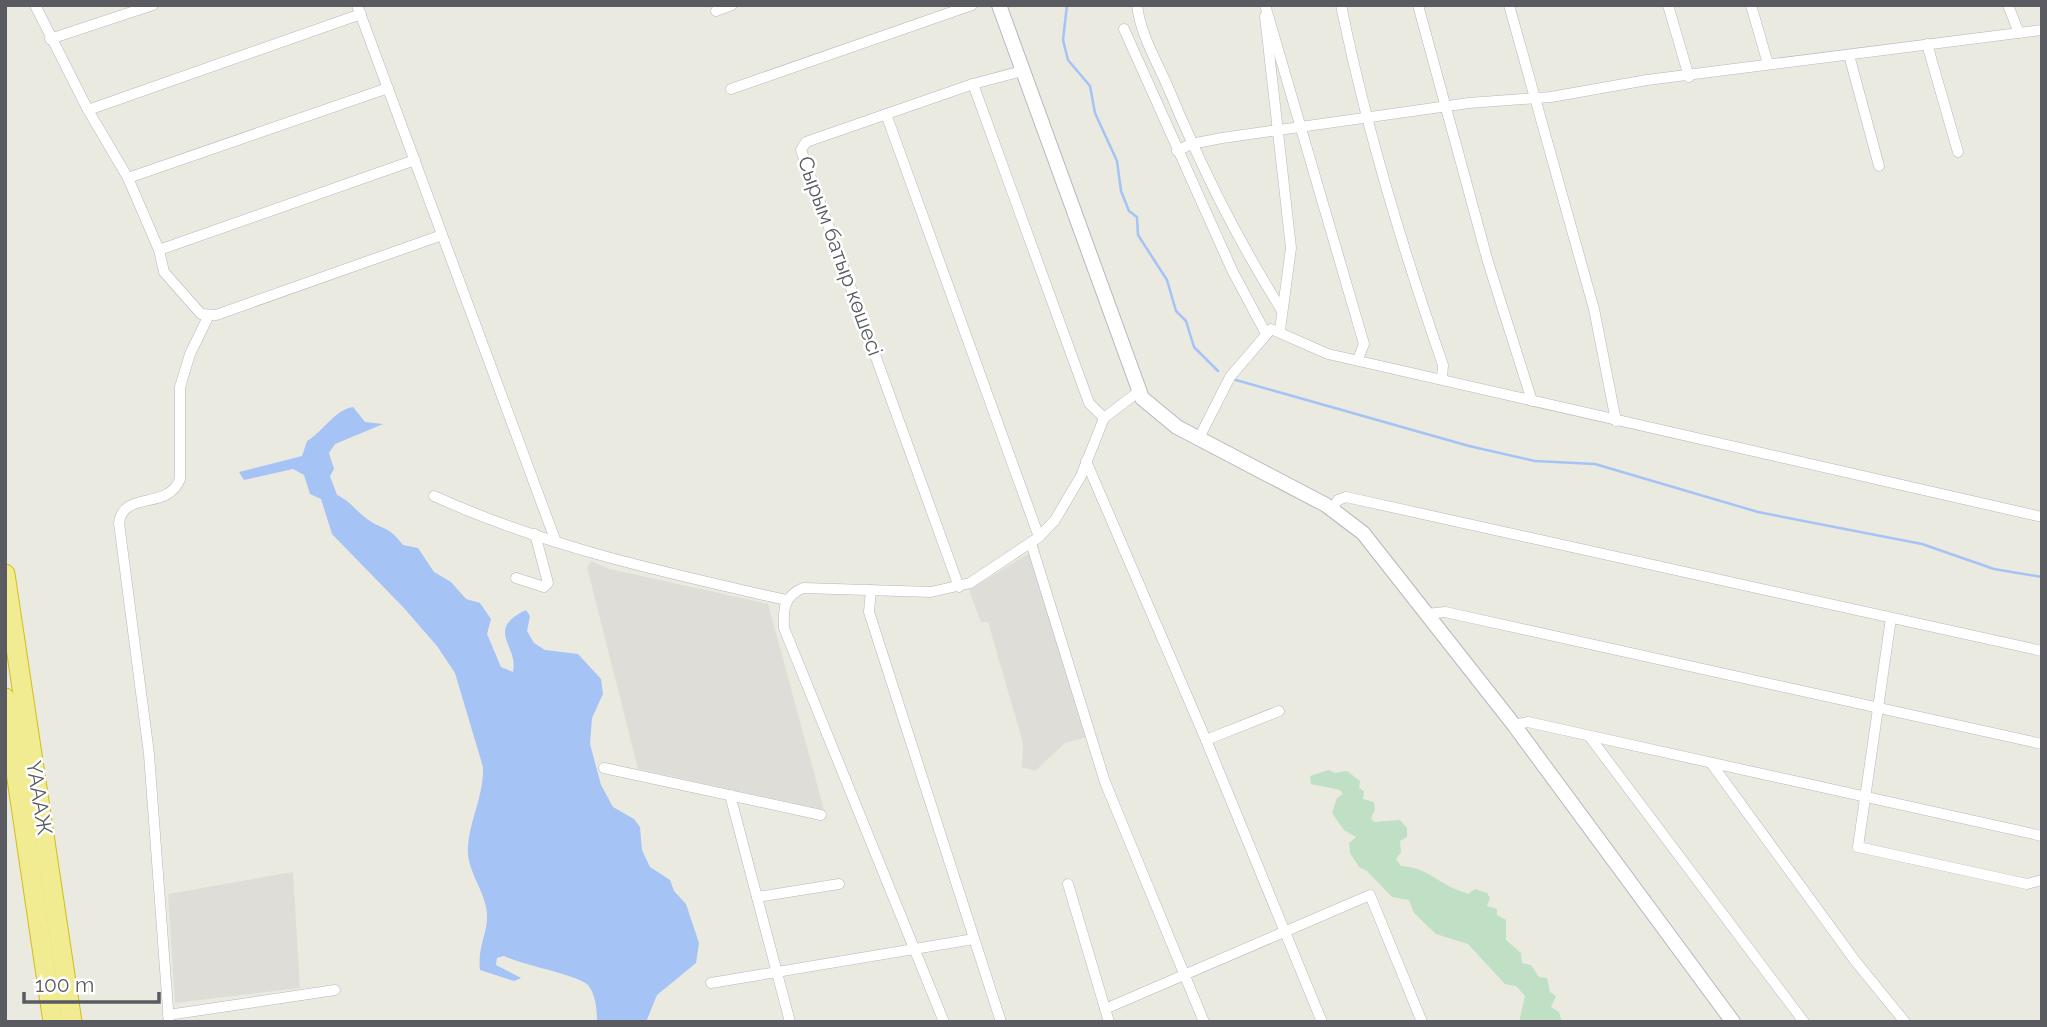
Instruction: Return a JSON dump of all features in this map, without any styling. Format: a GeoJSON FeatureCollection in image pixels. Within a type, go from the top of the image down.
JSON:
{"type":"FeatureCollection","features":[{"type":"Feature","properties":{"kind":"highway","name":"ҮАААЖ"},"geometry":{"type":"LineString","coordinates":[[5,574],[72,1022]]}},
{"type":"Feature","properties":{"kind":"highway","name":"ҮАААЖ"},"geometry":{"type":"LineString","coordinates":[[5,698],[53,1022]]}},
{"type":"Feature","properties":{"kind":"main road"},"geometry":{"type":"LineString","coordinates":[[999,5],[1138,391],[1162,417],[1332,509],[1363,533],[1514,725],[1732,1022]]}},
{"type":"Feature","properties":{"kind":"street"},"geometry":{"type":"LineString","coordinates":[[35,5],[88,110],[128,178],[159,250],[164,272],[201,314],[208,317],[442,234]]}},
{"type":"Feature","properties":{"kind":"street"},"geometry":{"type":"LineString","coordinates":[[50,39],[153,5]]}},
{"type":"Feature","properties":{"kind":"street"},"geometry":{"type":"LineString","coordinates":[[716,11],[733,5]]}},
{"type":"Feature","properties":{"kind":"street"},"geometry":{"type":"LineString","coordinates":[[732,89],[972,5]]}},
{"type":"Feature","properties":{"kind":"street"},"geometry":{"type":"LineString","coordinates":[[1137,5],[1145,34],[1191,144],[1238,241],[1281,309]]}},
{"type":"Feature","properties":{"kind":"street"},"geometry":{"type":"LineString","coordinates":[[1265,5],[1364,344],[1358,359]]}},
{"type":"Feature","properties":{"kind":"street"},"geometry":{"type":"LineString","coordinates":[[1265,5],[1276,131],[1291,248],[1280,330]]}},
{"type":"Feature","properties":{"kind":"street"},"geometry":{"type":"LineString","coordinates":[[1341,5],[1367,120],[1406,261],[1443,365],[1442,378]]}},
{"type":"Feature","properties":{"kind":"street"},"geometry":{"type":"LineString","coordinates":[[1418,5],[1488,262],[1532,401]]}},
{"type":"Feature","properties":{"kind":"street"},"geometry":{"type":"LineString","coordinates":[[1509,5],[1594,309],[1616,421]]}},
{"type":"Feature","properties":{"kind":"street"},"geometry":{"type":"LineString","coordinates":[[1668,5],[1689,76]]}},
{"type":"Feature","properties":{"kind":"street"},"geometry":{"type":"LineString","coordinates":[[1751,5],[1768,64]]}},
{"type":"Feature","properties":{"kind":"street"},"geometry":{"type":"LineString","coordinates":[[2008,5],[2019,33]]}},
{"type":"Feature","properties":{"kind":"street"},"geometry":{"type":"LineString","coordinates":[[88,110],[359,10],[556,542]]}},
{"type":"Feature","properties":{"kind":"street"},"geometry":{"type":"LineString","coordinates":[[1124,29],[1177,151],[1265,332]]}},
{"type":"Feature","properties":{"kind":"street"},"geometry":{"type":"LineString","coordinates":[[1177,151],[1191,144],[1490,100],[1535,98],[1768,64],[2042,30]]}},
{"type":"Feature","properties":{"kind":"street"},"geometry":{"type":"LineString","coordinates":[[1927,44],[1958,152]]}},
{"type":"Feature","properties":{"kind":"street"},"geometry":{"type":"LineString","coordinates":[[1849,55],[1879,166]]}},
{"type":"Feature","properties":{"kind":"street","name":"Сырым батыр көшесі"},"geometry":{"type":"LineString","coordinates":[[959,587],[801,150],[806,142],[973,84],[1022,71]]}},
{"type":"Feature","properties":{"kind":"street"},"geometry":{"type":"LineString","coordinates":[[973,84],[1090,403],[1104,418]]}},
{"type":"Feature","properties":{"kind":"street"},"geometry":{"type":"LineString","coordinates":[[128,178],[388,88]]}},
{"type":"Feature","properties":{"kind":"street"},"geometry":{"type":"LineString","coordinates":[[886,114],[1035,540],[1105,782],[1204,1022]]}},
{"type":"Feature","properties":{"kind":"street"},"geometry":{"type":"LineString","coordinates":[[159,250],[415,160]]}},
{"type":"Feature","properties":{"kind":"street"},"geometry":{"type":"LineString","coordinates":[[208,317],[190,354],[180,387],[180,480],[176,490],[170,495],[129,505],[120,514],[119,523],[149,754],[168,1018],[334,990]]}},
{"type":"Feature","properties":{"kind":"street"},"geometry":{"type":"LineString","coordinates":[[1199,439],[1230,377],[1271,328],[1328,354],[2042,517]]}},
{"type":"Feature","properties":{"kind":"street"},"geometry":{"type":"LineString","coordinates":[[944,1022],[784,628],[786,600],[792,592],[803,588],[931,592],[959,587],[1035,540],[1069,499],[1104,418],[1138,391]]}},
{"type":"Feature","properties":{"kind":"street"},"geometry":{"type":"LineString","coordinates":[[1086,461],[1206,740],[1322,1022]]}},
{"type":"Feature","properties":{"kind":"street"},"geometry":{"type":"LineString","coordinates":[[435,496],[556,542],[629,564],[786,600]]}},
{"type":"Feature","properties":{"kind":"street"},"geometry":{"type":"LineString","coordinates":[[1332,509],[1338,500],[1346,497],[2042,652]]}},
{"type":"Feature","properties":{"kind":"street"},"geometry":{"type":"LineString","coordinates":[[516,578],[544,587],[548,583],[535,534]]}},
{"type":"Feature","properties":{"kind":"street"},"geometry":{"type":"LineString","coordinates":[[871,590],[869,612],[1001,1022]]}},
{"type":"Feature","properties":{"kind":"street"},"geometry":{"type":"LineString","coordinates":[[1427,614],[1445,612],[2042,744]]}},
{"type":"Feature","properties":{"kind":"street"},"geometry":{"type":"LineString","coordinates":[[1891,618],[1858,847],[2027,884],[2042,880]]}},
{"type":"Feature","properties":{"kind":"street"},"geometry":{"type":"LineString","coordinates":[[1206,740],[1279,711]]}},
{"type":"Feature","properties":{"kind":"street"},"geometry":{"type":"LineString","coordinates":[[1514,725],[1528,722],[2042,836]]}},
{"type":"Feature","properties":{"kind":"street"},"geometry":{"type":"LineString","coordinates":[[1590,736],[1804,1022]]}},
{"type":"Feature","properties":{"kind":"street"},"geometry":{"type":"LineString","coordinates":[[1711,763],[1856,962],[1906,1022]]}},
{"type":"Feature","properties":{"kind":"street"},"geometry":{"type":"LineString","coordinates":[[604,768],[821,815]]}},
{"type":"Feature","properties":{"kind":"street"},"geometry":{"type":"LineString","coordinates":[[730,795],[790,1022]]}},
{"type":"Feature","properties":{"kind":"street"},"geometry":{"type":"LineString","coordinates":[[757,897],[839,884]]}},
{"type":"Feature","properties":{"kind":"street"},"geometry":{"type":"LineString","coordinates":[[1068,884],[1109,1022]]}},
{"type":"Feature","properties":{"kind":"street"},"geometry":{"type":"LineString","coordinates":[[1105,1009],[1370,895],[1422,1022]]}},
{"type":"Feature","properties":{"kind":"street"},"geometry":{"type":"LineString","coordinates":[[711,983],[974,939]]}},
{"type":"Feature","properties":{"kind":"shaded area"},"geometry":{"type":"Polygon","coordinates":[[[1031,552],[1086,737],[1065,743],[1035,771],[1022,767],[1023,743],[988,622],[981,622],[969,590],[1031,552]]]}},
{"type":"Feature","properties":{"kind":"shaded area"},"geometry":{"type":"Polygon","coordinates":[[[591,561],[609,569],[768,604],[824,810],[638,769],[587,567],[591,561]]]}},
{"type":"Feature","properties":{"kind":"shaded area"},"geometry":{"type":"Polygon","coordinates":[[[293,872],[300,988],[175,1003],[168,894],[293,872]]]}},
{"type":"Feature","properties":{"kind":"green space"},"geometry":{"type":"Polygon","coordinates":[[[1329,770],[1335,773],[1347,771],[1360,781],[1359,788],[1364,791],[1363,799],[1374,802],[1375,810],[1371,818],[1374,822],[1400,820],[1407,828],[1407,837],[1400,841],[1401,852],[1396,859],[1401,866],[1420,870],[1468,894],[1475,889],[1487,893],[1490,898],[1487,906],[1497,909],[1497,915],[1506,920],[1506,940],[1521,953],[1522,963],[1531,965],[1539,977],[1547,978],[1550,992],[1556,996],[1551,1007],[1559,1012],[1562,1022],[1519,1022],[1525,996],[1516,986],[1505,984],[1468,944],[1436,934],[1414,913],[1409,900],[1392,897],[1367,871],[1359,867],[1350,853],[1349,843],[1356,837],[1344,830],[1332,813],[1337,798],[1343,794],[1340,790],[1311,784],[1310,776],[1329,770]]]}},
{"type":"Feature","properties":{"kind":"water"},"geometry":{"type":"Polygon","coordinates":[[[353,407],[365,422],[383,424],[335,444],[329,453],[334,469],[330,476],[337,495],[367,519],[390,531],[403,545],[418,548],[434,572],[451,582],[466,599],[480,603],[491,619],[487,634],[501,667],[513,672],[514,663],[505,632],[507,624],[526,610],[530,616],[527,631],[534,643],[545,650],[578,654],[601,679],[603,694],[592,718],[590,744],[601,785],[613,807],[634,819],[640,827],[642,850],[650,867],[670,880],[674,891],[686,904],[699,943],[696,963],[657,995],[646,1022],[597,1022],[591,989],[582,981],[562,974],[504,956],[497,958],[496,965],[521,978],[514,981],[480,970],[480,952],[487,915],[484,899],[469,862],[468,846],[483,767],[455,673],[437,646],[403,607],[332,534],[321,499],[310,494],[304,475],[293,469],[244,480],[239,472],[302,456],[307,441],[340,412],[353,407]]]}},
{"type":"Feature","properties":{"kind":"waterway"},"geometry":{"type":"LineString","coordinates":[[1067,5],[1063,40],[1068,60],[1090,86],[1095,113],[1117,161],[1121,191],[1129,211],[1137,217],[1138,235],[1167,280],[1176,311],[1186,321],[1194,347],[1218,371]]}},
{"type":"Feature","properties":{"kind":"waterway"},"geometry":{"type":"LineString","coordinates":[[1236,380],[1469,446],[1535,461],[1595,464],[1758,512],[1922,544],[1994,569],[2042,577]]}}]}
